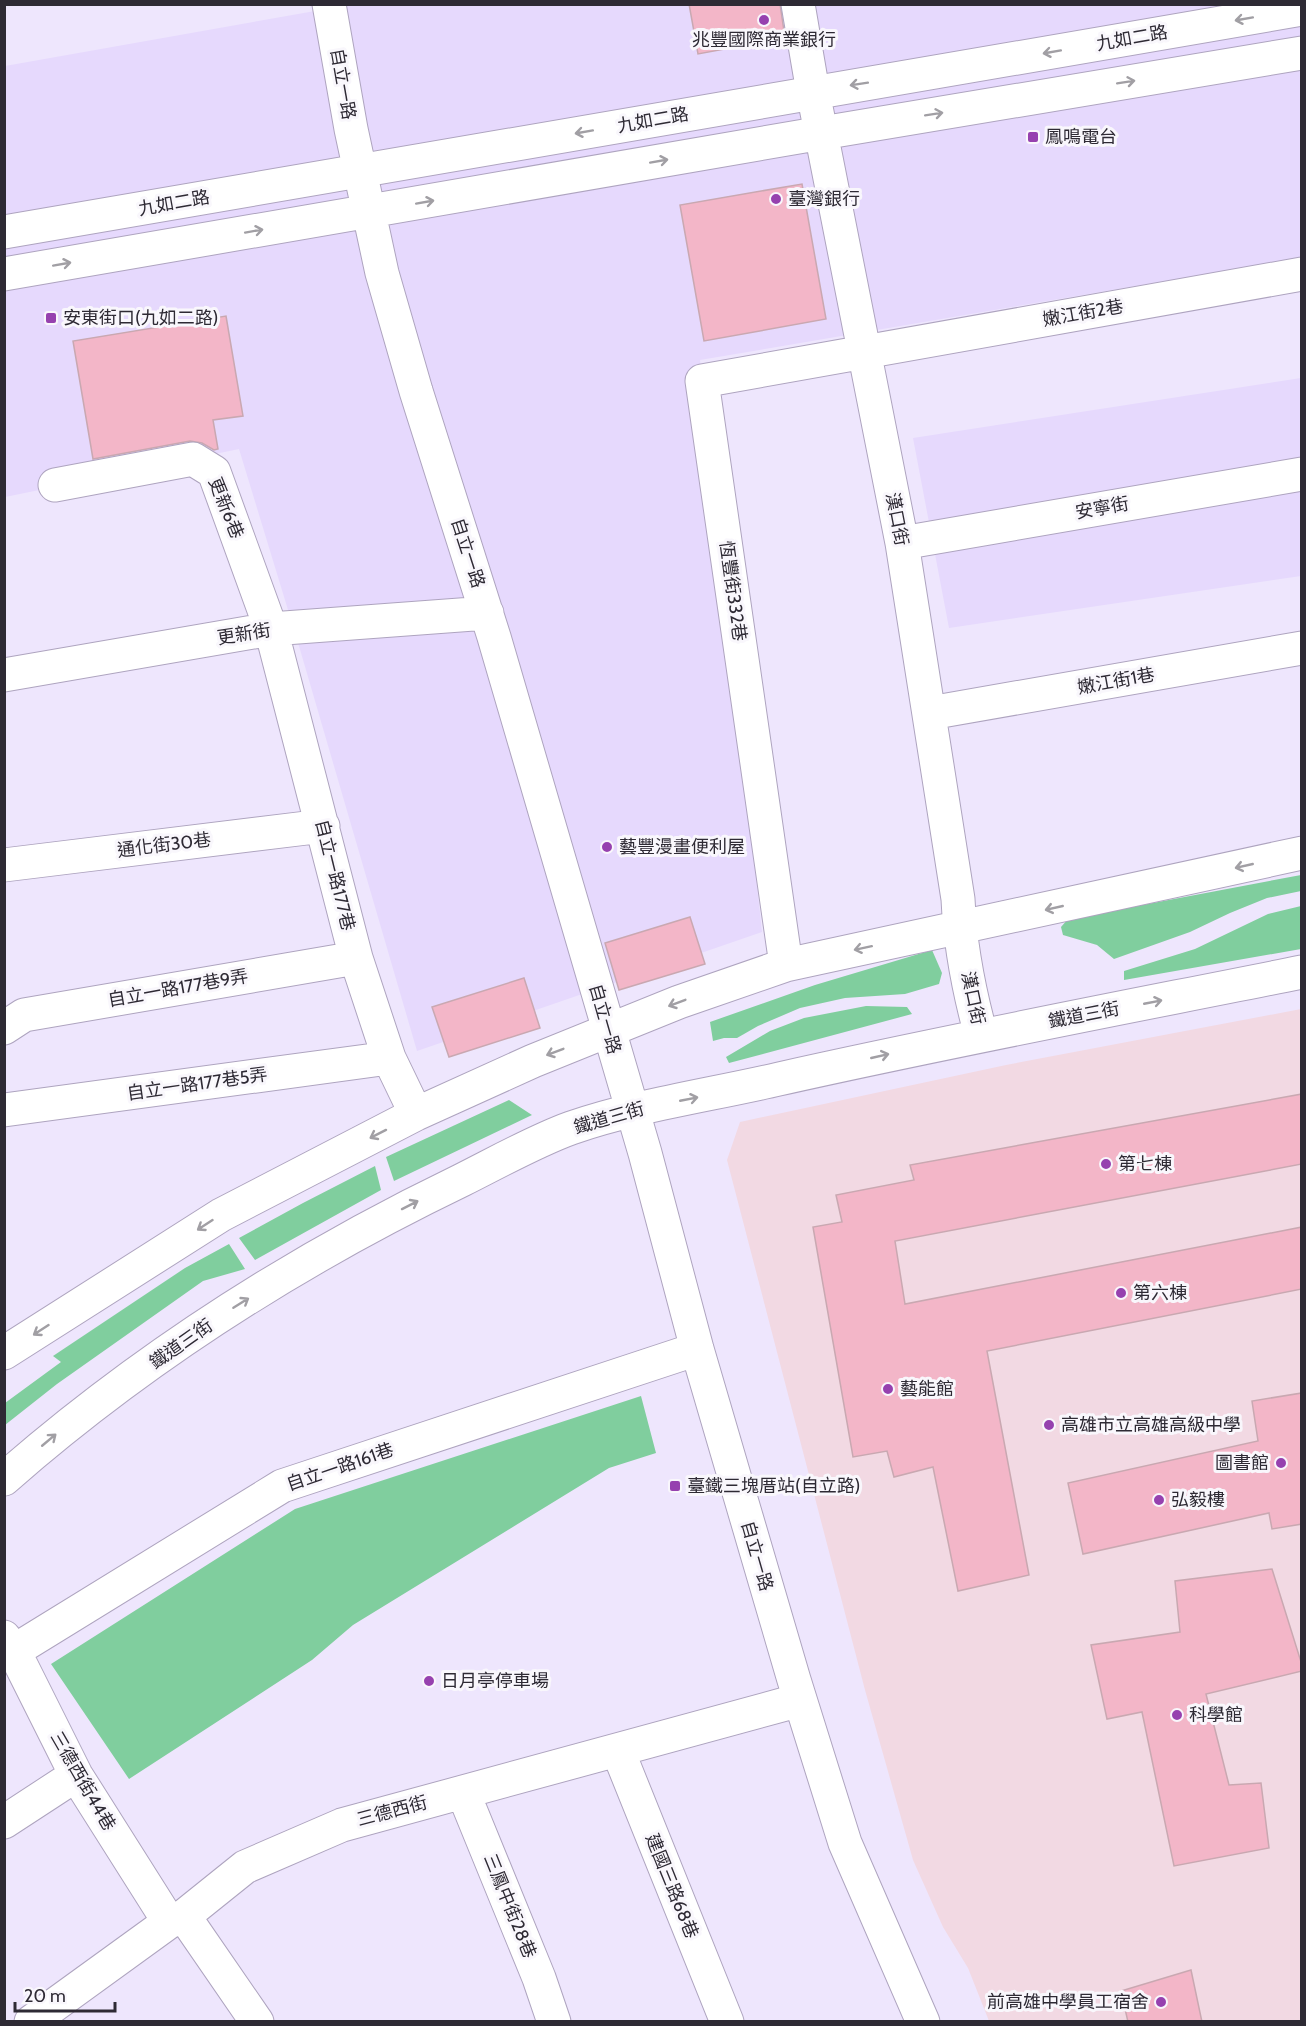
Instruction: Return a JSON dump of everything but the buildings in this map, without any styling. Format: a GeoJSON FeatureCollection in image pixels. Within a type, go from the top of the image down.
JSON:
{"type":"FeatureCollection","features":[{"type":"Feature","properties":{"kind":"street","name":"自立一路"},"geometry":{"type":"LineString","coordinates":[[329,4],[360,172],[382,273],[416,391],[487,613],[632,1110],[697,1349],[800,1700],[845,1843],[923,2022]]}},
{"type":"Feature","properties":{"kind":"street","name":"漢口街"},"geometry":{"type":"LineString","coordinates":[[798,4],[813,92],[902,543],[930,713],[958,899],[960,928],[973,1004],[981,1035]]}},
{"type":"Feature","properties":{"kind":"street","name":"九如二路"},"geometry":{"type":"LineString","coordinates":[[4,232],[1302,9]]}},
{"type":"Feature","properties":{"kind":"street"},"geometry":{"type":"LineString","coordinates":[[4,274],[1302,53]]}},
{"type":"Feature","properties":{"kind":"street","name":"嫩江街2巷"},"geometry":{"type":"LineString","coordinates":[[865,352],[1302,274]]}},
{"type":"Feature","properties":{"kind":"street","name":"恆豐街332巷"},"geometry":{"type":"LineString","coordinates":[[786,965],[702,381],[865,352]]}},
{"type":"Feature","properties":{"kind":"street","name":"更新6巷"},"geometry":{"type":"LineString","coordinates":[[55,485],[192,459],[214,472],[272,629]]}},
{"type":"Feature","properties":{"kind":"street","name":"安寧街"},"geometry":{"type":"LineString","coordinates":[[902,543],[1302,474]]}},
{"type":"Feature","properties":{"kind":"street","name":"更新街"},"geometry":{"type":"LineString","coordinates":[[4,675],[272,629],[487,613]]}},
{"type":"Feature","properties":{"kind":"street","name":"自立一路177巷"},"geometry":{"type":"LineString","coordinates":[[272,629],[356,958],[389,1058],[416,1114]]}},
{"type":"Feature","properties":{"kind":"street","name":"嫩江街1巷"},"geometry":{"type":"LineString","coordinates":[[930,713],[1302,648]]}},
{"type":"Feature","properties":{"kind":"street","name":"通化街30巷"},"geometry":{"type":"LineString","coordinates":[[4,865],[323,826]]}},
{"type":"Feature","properties":{"kind":"street"},"geometry":{"type":"LineString","coordinates":[[4,1353],[221,1215],[416,1114],[533,1061],[679,1002],[786,965],[1302,853]]}},
{"type":"Feature","properties":{"kind":"street","name":"自立一路177巷9弄"},"geometry":{"type":"LineString","coordinates":[[4,1028],[24,1015],[356,958]]}},
{"type":"Feature","properties":{"kind":"street","name":"鐵道三街"},"geometry":{"type":"LineString","coordinates":[[4,1479],[54,1436],[198,1330],[299,1266],[405,1208],[568,1129],[632,1110],[716,1094],[927,1045],[1302,972]]}},
{"type":"Feature","properties":{"kind":"street","name":"自立一路177巷5弄"},"geometry":{"type":"LineString","coordinates":[[4,1110],[389,1058]]}},
{"type":"Feature","properties":{"kind":"street","name":"自立一路161巷"},"geometry":{"type":"LineString","coordinates":[[9,1644],[282,1486],[697,1349]]}},
{"type":"Feature","properties":{"kind":"street","name":"三德西街44巷"},"geometry":{"type":"LineString","coordinates":[[9,1644],[76,1775],[176,1919],[257,2022]]}},
{"type":"Feature","properties":{"kind":"street","name":"三德西街"},"geometry":{"type":"LineString","coordinates":[[31,2022],[245,1868],[342,1825],[800,1700]]}},
{"type":"Feature","properties":{"kind":"street","name":"建國三路68巷"},"geometry":{"type":"LineString","coordinates":[[618,1751],[727,2022]]}},
{"type":"Feature","properties":{"kind":"street"},"geometry":{"type":"LineString","coordinates":[[4,1822],[76,1775]]}},
{"type":"Feature","properties":{"kind":"street","name":"三鳳中街28巷"},"geometry":{"type":"LineString","coordinates":[[463,1792],[539,1978],[554,2022]]}},
{"type":"Feature","properties":{"kind":"shaded area"},"geometry":{"type":"Polygon","coordinates":[[[349,5],[1301,5],[1301,258],[700,360],[762,932],[417,1051],[239,449],[5,497],[5,66],[349,5]]]}},
{"type":"Feature","properties":{"kind":"shaded area"},"geometry":{"type":"Polygon","coordinates":[[[1301,378],[1301,576],[949,628],[913,438],[1301,378]]]}},
{"type":"Feature","properties":{"kind":"shaded area","name":"高雄市立高雄高級中學"},"geometry":{"type":"Polygon","coordinates":[[[1301,1009],[1301,2021],[989,2021],[968,1968],[943,1927],[913,1860],[865,1690],[727,1160],[740,1122],[1006,1065],[1301,1009]]]}},
{"type":"Feature","properties":{"kind":"green space"},"geometry":{"type":"Polygon","coordinates":[[[1301,875],[1301,891],[1267,898],[1190,932],[1114,959],[1097,945],[1063,935],[1061,927],[1068,919],[1301,875]]]}},
{"type":"Feature","properties":{"kind":"green space"},"geometry":{"type":"Polygon","coordinates":[[[1301,906],[1301,949],[1124,980],[1124,971],[1195,949],[1268,914],[1301,906]]]}},
{"type":"Feature","properties":{"kind":"green space"},"geometry":{"type":"Polygon","coordinates":[[[932,950],[942,973],[939,984],[905,994],[845,998],[800,1008],[758,1026],[737,1038],[713,1041],[710,1022],[815,985],[932,950]]]}},
{"type":"Feature","properties":{"kind":"green space"},"geometry":{"type":"Polygon","coordinates":[[[866,1006],[907,1007],[912,1014],[729,1063],[726,1057],[770,1031],[804,1018],[866,1006]]]}},
{"type":"Feature","properties":{"kind":"green space"},"geometry":{"type":"Polygon","coordinates":[[[509,1100],[532,1115],[394,1181],[386,1157],[509,1100]]]}},
{"type":"Feature","properties":{"kind":"green space"},"geometry":{"type":"Polygon","coordinates":[[[375,1166],[381,1190],[255,1260],[239,1238],[303,1203],[375,1166]]]}},
{"type":"Feature","properties":{"kind":"green space"},"geometry":{"type":"Polygon","coordinates":[[[229,1244],[245,1269],[203,1281],[57,1384],[5,1425],[5,1403],[61,1362],[53,1356],[185,1268],[229,1244]]]}},
{"type":"Feature","properties":{"kind":"green space"},"geometry":{"type":"Polygon","coordinates":[[[641,1396],[656,1453],[609,1468],[353,1625],[312,1660],[129,1779],[51,1664],[295,1509],[641,1396]]]}},
{"type":"Feature","properties":{"kind":"place","name":"兆豐國際商業銀行"},"geometry":{"type":"Point","coordinates":[764,20]}},
{"type":"Feature","properties":{"kind":"place","name":"鳳鳴電台"},"geometry":{"type":"Point","coordinates":[1033,137]}},
{"type":"Feature","properties":{"kind":"place","name":"臺灣銀行"},"geometry":{"type":"Point","coordinates":[776,199]}},
{"type":"Feature","properties":{"kind":"place","name":"安東街口(九如二路)"},"geometry":{"type":"Point","coordinates":[51,318]}},
{"type":"Feature","properties":{"kind":"place","name":"藝豐漫畫便利屋"},"geometry":{"type":"Point","coordinates":[607,847]}},
{"type":"Feature","properties":{"kind":"place","name":"第七棟"},"geometry":{"type":"Point","coordinates":[1106,1164]}},
{"type":"Feature","properties":{"kind":"place","name":"第六棟"},"geometry":{"type":"Point","coordinates":[1121,1293]}},
{"type":"Feature","properties":{"kind":"place","name":"藝能館"},"geometry":{"type":"Point","coordinates":[888,1389]}},
{"type":"Feature","properties":{"kind":"place","name":"高雄市立高雄高級中學"},"geometry":{"type":"Point","coordinates":[1049,1425]}},
{"type":"Feature","properties":{"kind":"place","name":"圖書館"},"geometry":{"type":"Point","coordinates":[1281,1463]}},
{"type":"Feature","properties":{"kind":"place","name":"臺鐵三塊厝站(自立路)"},"geometry":{"type":"Point","coordinates":[675,1486]}},
{"type":"Feature","properties":{"kind":"place","name":"弘毅樓"},"geometry":{"type":"Point","coordinates":[1159,1500]}},
{"type":"Feature","properties":{"kind":"place","name":"日月亭停車場"},"geometry":{"type":"Point","coordinates":[429,1681]}},
{"type":"Feature","properties":{"kind":"place","name":"科學館"},"geometry":{"type":"Point","coordinates":[1177,1715]}},
{"type":"Feature","properties":{"kind":"place","name":"前高雄中學員工宿舍"},"geometry":{"type":"Point","coordinates":[1161,2002]}}]}
